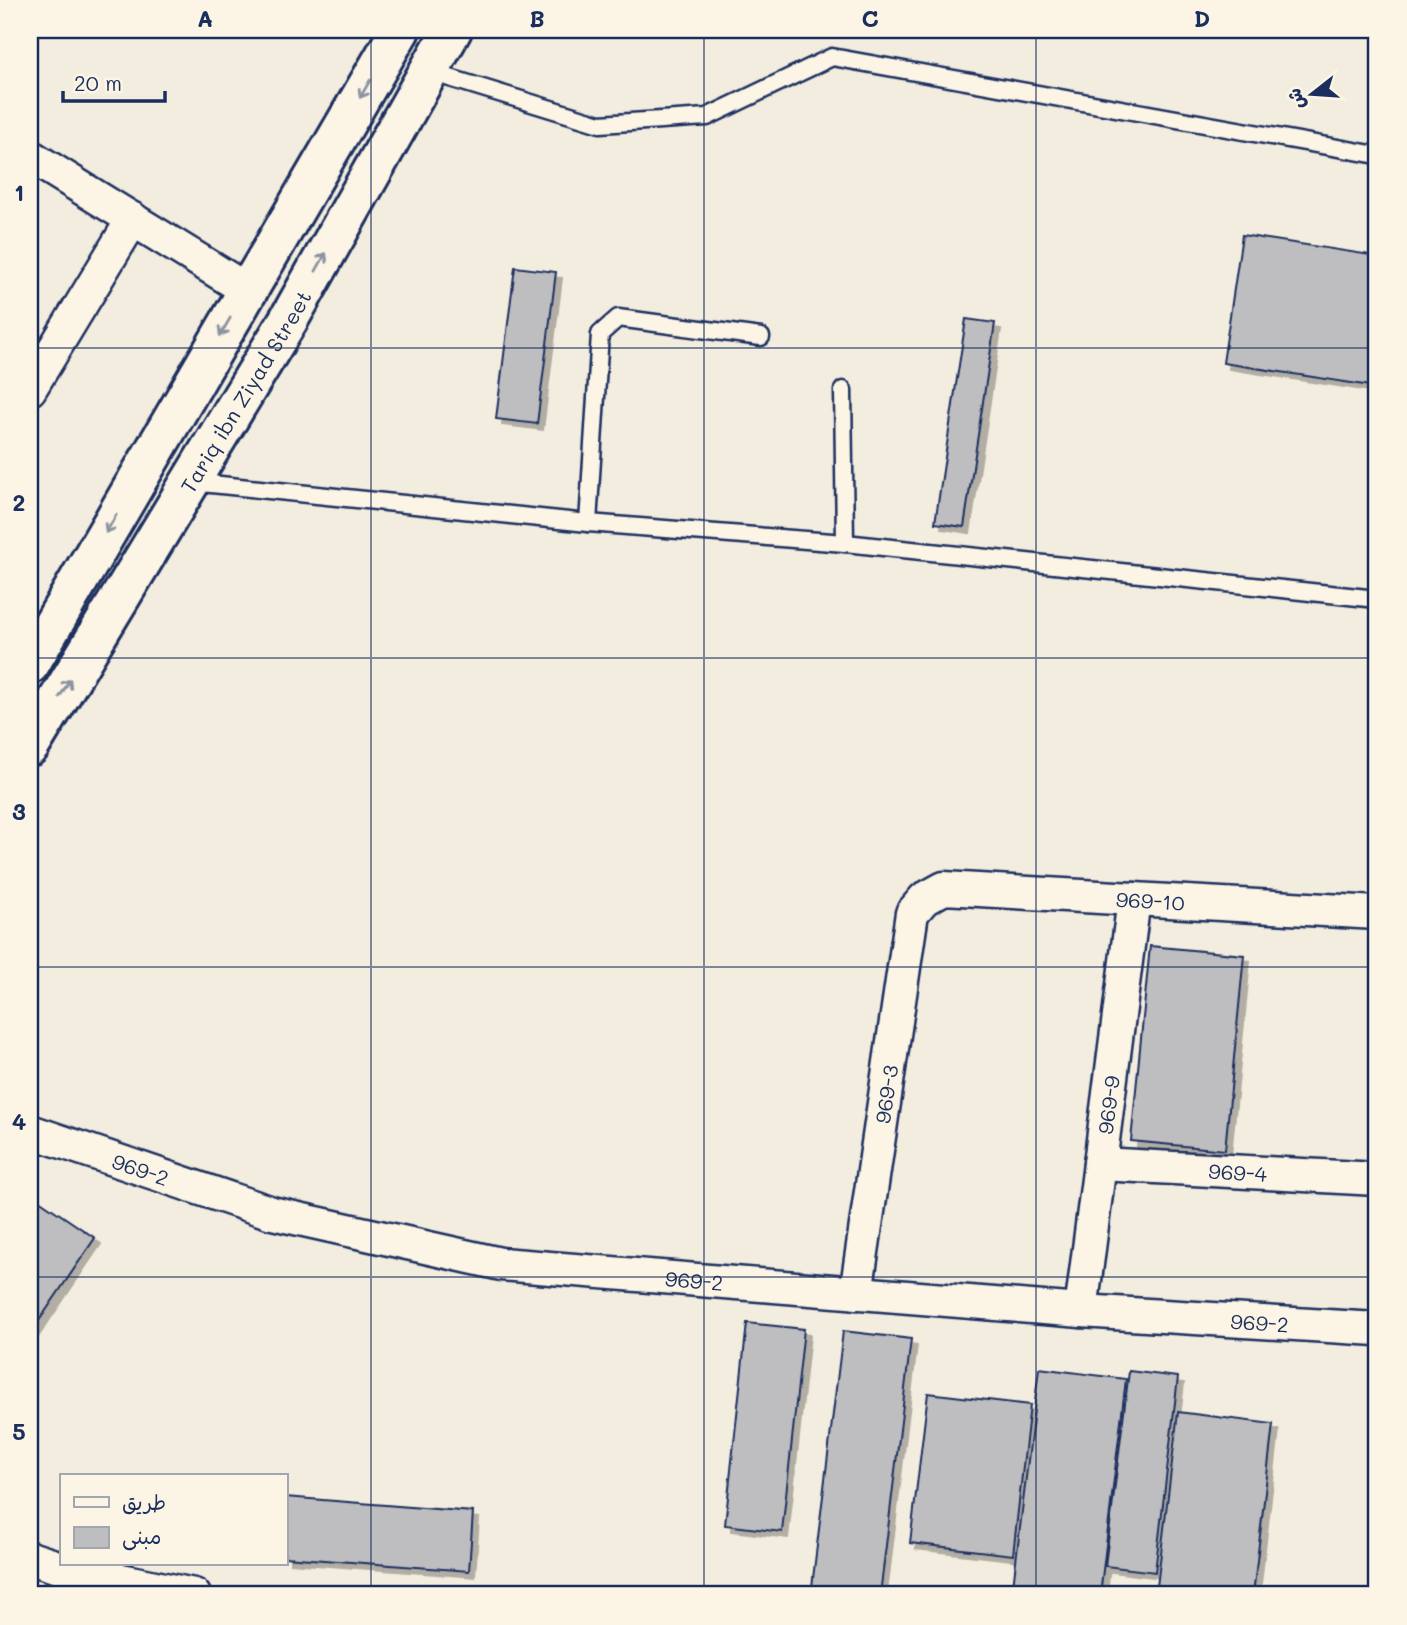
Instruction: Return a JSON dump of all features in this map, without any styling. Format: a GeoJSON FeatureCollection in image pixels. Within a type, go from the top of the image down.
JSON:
{"type":"FeatureCollection","features":[{"type":"Feature","properties":{"kind":"main road"},"geometry":{"type":"LineString","coordinates":[[30,664],[400,30]]}},
{"type":"Feature","properties":{"kind":"main road","name":"Tariq ibn Ziyad Street"},"geometry":{"type":"LineString","coordinates":[[30,746],[289,319],[426,71],[452,30]]}},
{"type":"Feature","properties":{"kind":"street"},"geometry":{"type":"LineString","coordinates":[[30,156],[247,289]]}},
{"type":"Feature","properties":{"kind":"street"},"geometry":{"type":"LineString","coordinates":[[30,389],[133,219]]}},
{"type":"Feature","properties":{"kind":"street","name":"969-10"},"geometry":{"type":"LineString","coordinates":[[924,899],[944,888],[1377,913]]}},
{"type":"Feature","properties":{"kind":"street","name":"969-3"},"geometry":{"type":"LineString","coordinates":[[856,1293],[912,913],[924,899]]}},
{"type":"Feature","properties":{"kind":"street","name":"969-9"},"geometry":{"type":"LineString","coordinates":[[1081,1311],[1134,899]]}},
{"type":"Feature","properties":{"kind":"street","name":"969-2"},"geometry":{"type":"LineString","coordinates":[[30,1131],[272,1213],[501,1264],[1081,1311],[1377,1329]]}},
{"type":"Feature","properties":{"kind":"street","name":"969-4"},"geometry":{"type":"LineString","coordinates":[[1100,1164],[1377,1179]]}},
{"type":"Feature","properties":{"kind":"street"},"geometry":{"type":"LineString","coordinates":[[30,1558],[58,1567],[194,1595]]}},
{"type":"Feature","properties":{"kind":"lane"},"geometry":{"type":"LineString","coordinates":[[426,71],[600,124],[707,117],[832,57],[1377,155]]}},
{"type":"Feature","properties":{"kind":"lane"},"geometry":{"type":"LineString","coordinates":[[588,523],[600,334],[618,318],[761,337]]}},
{"type":"Feature","properties":{"kind":"lane"},"geometry":{"type":"LineString","coordinates":[[843,390],[845,543]]}},
{"type":"Feature","properties":{"kind":"lane"},"geometry":{"type":"LineString","coordinates":[[190,482],[588,523],[845,543],[1377,598]]}},
{"type":"Feature","properties":{"kind":"building"},"geometry":{"type":"Polygon","coordinates":[[[1242,235],[1377,256],[1377,387],[1223,363],[1242,235]]]}},
{"type":"Feature","properties":{"kind":"building"},"geometry":{"type":"Polygon","coordinates":[[[515,267],[556,272],[537,424],[496,419],[515,267]]]}},
{"type":"Feature","properties":{"kind":"building"},"geometry":{"type":"Polygon","coordinates":[[[966,319],[995,323],[964,527],[935,523],[966,319]]]}},
{"type":"Feature","properties":{"kind":"building"},"geometry":{"type":"Polygon","coordinates":[[[1150,946],[1244,955],[1225,1150],[1131,1141],[1150,946]]]}},
{"type":"Feature","properties":{"kind":"building"},"geometry":{"type":"Polygon","coordinates":[[[36,1198],[95,1238],[30,1334],[30,1207],[36,1198]]]}},
{"type":"Feature","properties":{"kind":"building"},"geometry":{"type":"Polygon","coordinates":[[[747,1323],[804,1329],[782,1532],[725,1525],[747,1323]]]}},
{"type":"Feature","properties":{"kind":"building"},"geometry":{"type":"Polygon","coordinates":[[[843,1331],[911,1339],[880,1595],[811,1595],[843,1331]]]}},
{"type":"Feature","properties":{"kind":"building"},"geometry":{"type":"Polygon","coordinates":[[[1039,1368],[1126,1379],[1100,1595],[1012,1595],[1039,1368]]]}},
{"type":"Feature","properties":{"kind":"building"},"geometry":{"type":"Polygon","coordinates":[[[1129,1371],[1178,1377],[1155,1572],[1105,1566],[1129,1371]]]}},
{"type":"Feature","properties":{"kind":"building"},"geometry":{"type":"Polygon","coordinates":[[[928,1393],[1030,1405],[1013,1555],[910,1543],[928,1393]]]}},
{"type":"Feature","properties":{"kind":"building"},"geometry":{"type":"Polygon","coordinates":[[[1178,1412],[1273,1424],[1253,1595],[1156,1595],[1178,1412]]]}},
{"type":"Feature","properties":{"kind":"building"},"geometry":{"type":"Polygon","coordinates":[[[287,1497],[473,1512],[469,1571],[287,1557],[287,1497]]]}}]}
